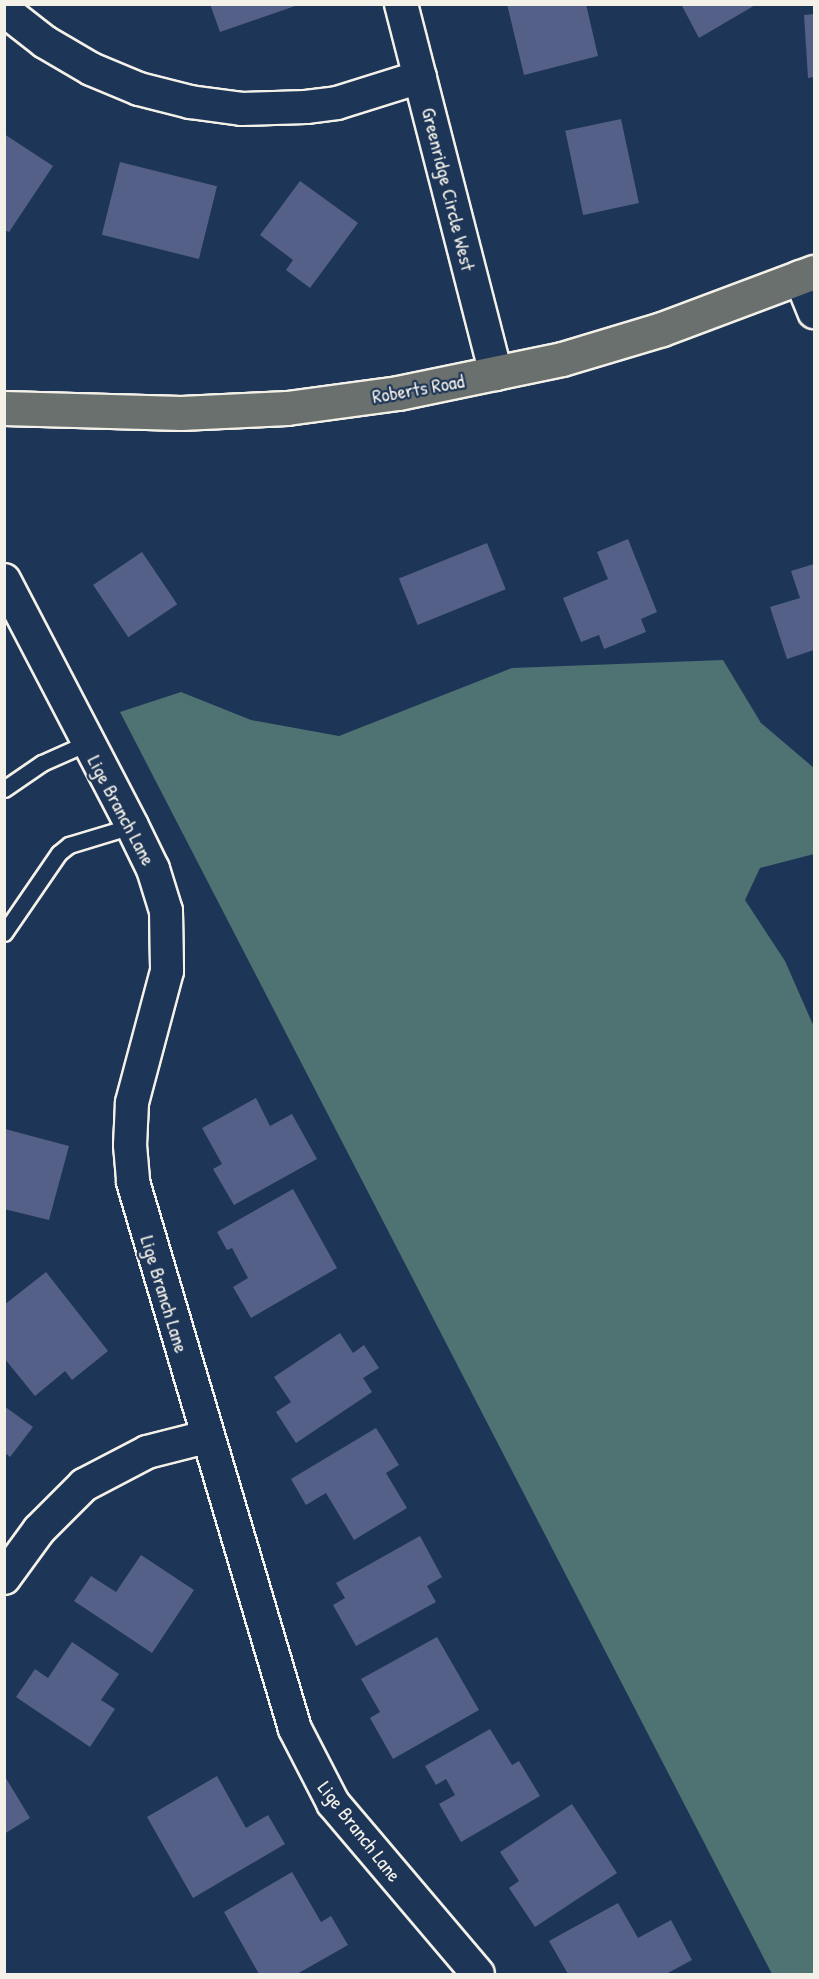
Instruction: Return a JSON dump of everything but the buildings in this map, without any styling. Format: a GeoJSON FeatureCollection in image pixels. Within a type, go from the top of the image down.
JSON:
{"type":"FeatureCollection","features":[{"type":"Feature","properties":{"kind":"main road","name":"Roberts Road"},"geometry":{"type":"LineString","coordinates":[[4,408],[170,413],[288,408],[398,393],[496,374],[662,329],[807,274]]}},
{"type":"Feature","properties":{"kind":"street","name":"Greenridge Circle West"},"geometry":{"type":"LineString","coordinates":[[401,4],[496,374]]}},
{"type":"Feature","properties":{"kind":"street"},"geometry":{"type":"LineString","coordinates":[[4,10],[45,42],[91,69],[139,89],[190,102],[243,109],[306,107],[337,103],[420,77]]}},
{"type":"Feature","properties":{"kind":"street"},"geometry":{"type":"LineString","coordinates":[[807,274],[814,312]]}},
{"type":"Feature","properties":{"kind":"street","name":"Lige Branch Lane"},"geometry":{"type":"LineString","coordinates":[[4,580],[132,826],[153,869],[166,911],[170,945],[162,997],[140,1063],[132,1103],[130,1145],[133,1182],[283,1696],[319,1780],[333,1803],[478,1974]]}},
{"type":"Feature","properties":{"kind":"street"},"geometry":{"type":"LineString","coordinates":[[4,1578],[39,1530],[84,1485],[147,1452],[206,1437]]}},
{"type":"Feature","properties":{"kind":"lane"},"geometry":{"type":"LineString","coordinates":[[4,789],[42,764],[87,743]]}},
{"type":"Feature","properties":{"kind":"lane"},"geometry":{"type":"LineString","coordinates":[[4,933],[59,853],[69,845],[132,826]]}},
{"type":"Feature","properties":{"kind":"green space"},"geometry":{"type":"Polygon","coordinates":[[[723,660],[761,723],[814,768],[814,854],[760,868],[745,900],[785,961],[814,1027],[814,1974],[772,1974],[120,712],[181,692],[251,720],[339,736],[512,668],[723,660]]]}}]}
